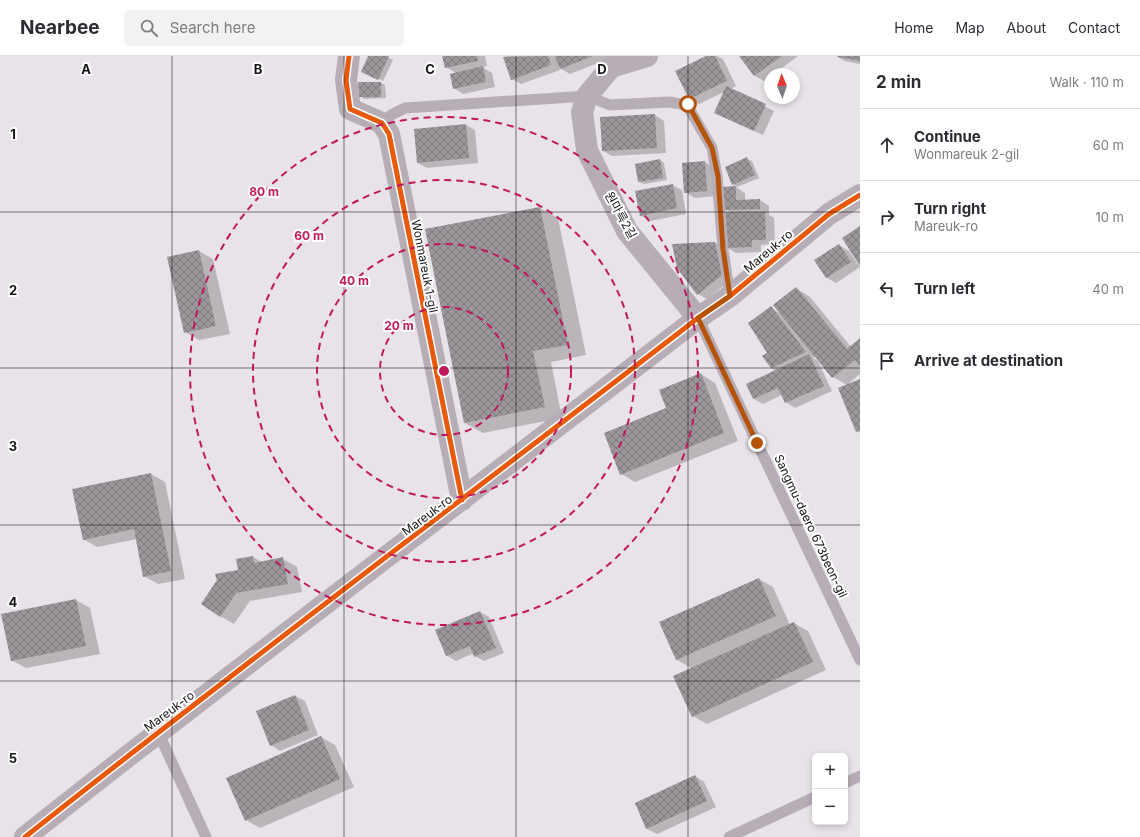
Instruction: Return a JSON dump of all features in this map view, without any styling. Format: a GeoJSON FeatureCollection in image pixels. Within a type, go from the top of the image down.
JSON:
{"type":"FeatureCollection","features":[{"type":"Feature","properties":{"kind":"street"},"geometry":{"type":"LineString","coordinates":[[349,56],[346,80],[350,109],[382,123]]}},
{"type":"Feature","properties":{"kind":"street"},"geometry":{"type":"LineString","coordinates":[[587,96],[611,67],[647,56]]}},
{"type":"Feature","properties":{"kind":"street","name":"원마륵2길"},"geometry":{"type":"LineString","coordinates":[[587,96],[582,112],[587,150],[627,231],[698,318]]}},
{"type":"Feature","properties":{"kind":"street","name":"Wonmareuk 1-gil"},"geometry":{"type":"LineString","coordinates":[[382,123],[389,134],[462,500]]}},
{"type":"Feature","properties":{"kind":"street","name":"Mareuk-ro"},"geometry":{"type":"LineString","coordinates":[[25,837],[158,732],[698,318],[730,296],[829,214],[860,195]]}},
{"type":"Feature","properties":{"kind":"lane"},"geometry":{"type":"LineString","coordinates":[[382,123],[391,115],[405,108],[587,96],[610,105],[669,102],[688,104],[712,148],[718,176],[723,249],[730,296]]}},
{"type":"Feature","properties":{"kind":"lane","name":"Sangmu-daero 673beon-gil"},"geometry":{"type":"LineString","coordinates":[[698,318],[860,660]]}},
{"type":"Feature","properties":{"kind":"lane"},"geometry":{"type":"LineString","coordinates":[[158,732],[206,837]]}},
{"type":"Feature","properties":{"kind":"lane"},"geometry":{"type":"LineString","coordinates":[[848,782],[860,776]]}},
{"type":"Feature","properties":{"kind":"lane"},"geometry":{"type":"LineString","coordinates":[[729,837],[812,798]]}},
{"type":"Feature","properties":{"kind":"building"},"geometry":{"type":"Polygon","coordinates":[[[368,56],[389,56],[378,80],[361,72],[368,56]]]}},
{"type":"Feature","properties":{"kind":"building"},"geometry":{"type":"Polygon","coordinates":[[[442,56],[477,56],[478,61],[445,68],[442,56]]]}},
{"type":"Feature","properties":{"kind":"building"},"geometry":{"type":"Polygon","coordinates":[[[548,56],[551,65],[511,80],[503,57],[548,56]]]}},
{"type":"Feature","properties":{"kind":"building"},"geometry":{"type":"Polygon","coordinates":[[[555,56],[593,56],[560,69],[555,56]]]}},
{"type":"Feature","properties":{"kind":"building"},"geometry":{"type":"Polygon","coordinates":[[[706,56],[715,56],[727,81],[689,99],[675,71],[706,56]]]}},
{"type":"Feature","properties":{"kind":"building"},"geometry":{"type":"Polygon","coordinates":[[[739,56],[782,56],[764,68],[754,76],[739,56]]]}},
{"type":"Feature","properties":{"kind":"building"},"geometry":{"type":"Polygon","coordinates":[[[860,56],[860,61],[838,57],[860,56]]]}},
{"type":"Feature","properties":{"kind":"building"},"geometry":{"type":"Polygon","coordinates":[[[483,66],[486,82],[453,89],[450,74],[483,66]]]}},
{"type":"Feature","properties":{"kind":"building"},"geometry":{"type":"Polygon","coordinates":[[[358,82],[381,82],[381,97],[359,97],[358,82]]]}},
{"type":"Feature","properties":{"kind":"building"},"geometry":{"type":"Polygon","coordinates":[[[726,86],[766,104],[754,131],[714,113],[726,86]]]}},
{"type":"Feature","properties":{"kind":"building"},"geometry":{"type":"Polygon","coordinates":[[[655,114],[657,148],[602,151],[600,117],[655,114]]]}},
{"type":"Feature","properties":{"kind":"building"},"geometry":{"type":"Polygon","coordinates":[[[466,124],[469,158],[417,163],[414,129],[466,124]]]}},
{"type":"Feature","properties":{"kind":"building"},"geometry":{"type":"Polygon","coordinates":[[[747,157],[755,175],[732,185],[725,167],[747,157]]]}},
{"type":"Feature","properties":{"kind":"building"},"geometry":{"type":"Polygon","coordinates":[[[660,159],[663,178],[638,182],[635,164],[660,159]]]}},
{"type":"Feature","properties":{"kind":"building"},"geometry":{"type":"Polygon","coordinates":[[[705,161],[707,191],[684,193],[682,163],[705,161]]]}},
{"type":"Feature","properties":{"kind":"building"},"geometry":{"type":"Polygon","coordinates":[[[673,184],[677,208],[640,216],[635,191],[673,184]]]}},
{"type":"Feature","properties":{"kind":"building"},"geometry":{"type":"Polygon","coordinates":[[[736,186],[736,200],[760,199],[760,209],[724,210],[723,187],[736,186]]]}},
{"type":"Feature","properties":{"kind":"building"},"geometry":{"type":"Polygon","coordinates":[[[540,207],[568,345],[533,351],[545,407],[464,423],[425,229],[540,207]]]}},
{"type":"Feature","properties":{"kind":"building"},"geometry":{"type":"Polygon","coordinates":[[[725,212],[765,212],[766,240],[752,240],[752,247],[725,248],[725,212]]]}},
{"type":"Feature","properties":{"kind":"building"},"geometry":{"type":"Polygon","coordinates":[[[860,226],[860,266],[842,238],[860,226]]]}},
{"type":"Feature","properties":{"kind":"building"},"geometry":{"type":"Polygon","coordinates":[[[715,242],[722,275],[697,295],[677,268],[672,244],[715,242]]]}},
{"type":"Feature","properties":{"kind":"building"},"geometry":{"type":"Polygon","coordinates":[[[839,244],[851,262],[826,278],[814,260],[839,244]]]}},
{"type":"Feature","properties":{"kind":"building"},"geometry":{"type":"Polygon","coordinates":[[[199,250],[216,326],[184,333],[167,257],[199,250]]]}},
{"type":"Feature","properties":{"kind":"building"},"geometry":{"type":"Polygon","coordinates":[[[796,287],[847,349],[860,338],[860,366],[855,360],[832,378],[773,305],[796,287]]]}},
{"type":"Feature","properties":{"kind":"building"},"geometry":{"type":"Polygon","coordinates":[[[771,306],[806,352],[771,368],[762,356],[767,353],[748,323],[771,306]]]}},
{"type":"Feature","properties":{"kind":"building"},"geometry":{"type":"Polygon","coordinates":[[[809,354],[824,386],[785,403],[778,388],[753,399],[746,384],[809,354]]]}},
{"type":"Feature","properties":{"kind":"building"},"geometry":{"type":"Polygon","coordinates":[[[701,373],[724,433],[620,475],[604,433],[666,408],[659,390],[701,373]]]}},
{"type":"Feature","properties":{"kind":"building"},"geometry":{"type":"Polygon","coordinates":[[[860,379],[860,430],[856,432],[838,388],[860,379]]]}},
{"type":"Feature","properties":{"kind":"building"},"geometry":{"type":"Polygon","coordinates":[[[151,473],[171,571],[143,577],[134,529],[83,540],[72,489],[151,473]]]}},
{"type":"Feature","properties":{"kind":"building"},"geometry":{"type":"Polygon","coordinates":[[[253,556],[254,563],[283,557],[288,584],[236,593],[220,617],[201,604],[217,580],[215,574],[238,570],[236,559],[253,556]]]}},
{"type":"Feature","properties":{"kind":"building"},"geometry":{"type":"Polygon","coordinates":[[[759,578],[776,616],[676,660],[659,622],[759,578]]]}},
{"type":"Feature","properties":{"kind":"building"},"geometry":{"type":"Polygon","coordinates":[[[76,599],[86,646],[11,661],[1,614],[76,599]]]}},
{"type":"Feature","properties":{"kind":"building"},"geometry":{"type":"Polygon","coordinates":[[[480,611],[496,648],[474,657],[470,646],[446,656],[435,630],[480,611]]]}},
{"type":"Feature","properties":{"kind":"building"},"geometry":{"type":"Polygon","coordinates":[[[794,622],[813,662],[692,717],[673,676],[794,622]]]}},
{"type":"Feature","properties":{"kind":"building"},"geometry":{"type":"Polygon","coordinates":[[[295,695],[309,730],[270,746],[256,711],[295,695]]]}},
{"type":"Feature","properties":{"kind":"building"},"geometry":{"type":"Polygon","coordinates":[[[321,736],[340,779],[245,821],[226,778],[321,736]]]}},
{"type":"Feature","properties":{"kind":"building"},"geometry":{"type":"Polygon","coordinates":[[[695,775],[707,801],[646,829],[635,803],[695,775]]]}},
{"type":"Feature","properties":{"kind":"cycle path"},"geometry":{"type":"LineString","coordinates":[[349,56],[346,80],[350,109],[382,123],[389,134],[462,500]]}},
{"type":"Feature","properties":{"kind":"cycle path"},"geometry":{"type":"LineString","coordinates":[[25,837],[276,641],[698,318],[730,296],[829,214],[860,195]]}},
{"type":"Feature","properties":{"kind":"route"},"geometry":{"type":"LineString","coordinates":[[688,104],[712,148],[718,176],[723,249],[730,296],[698,318],[757,443]]}}]}
